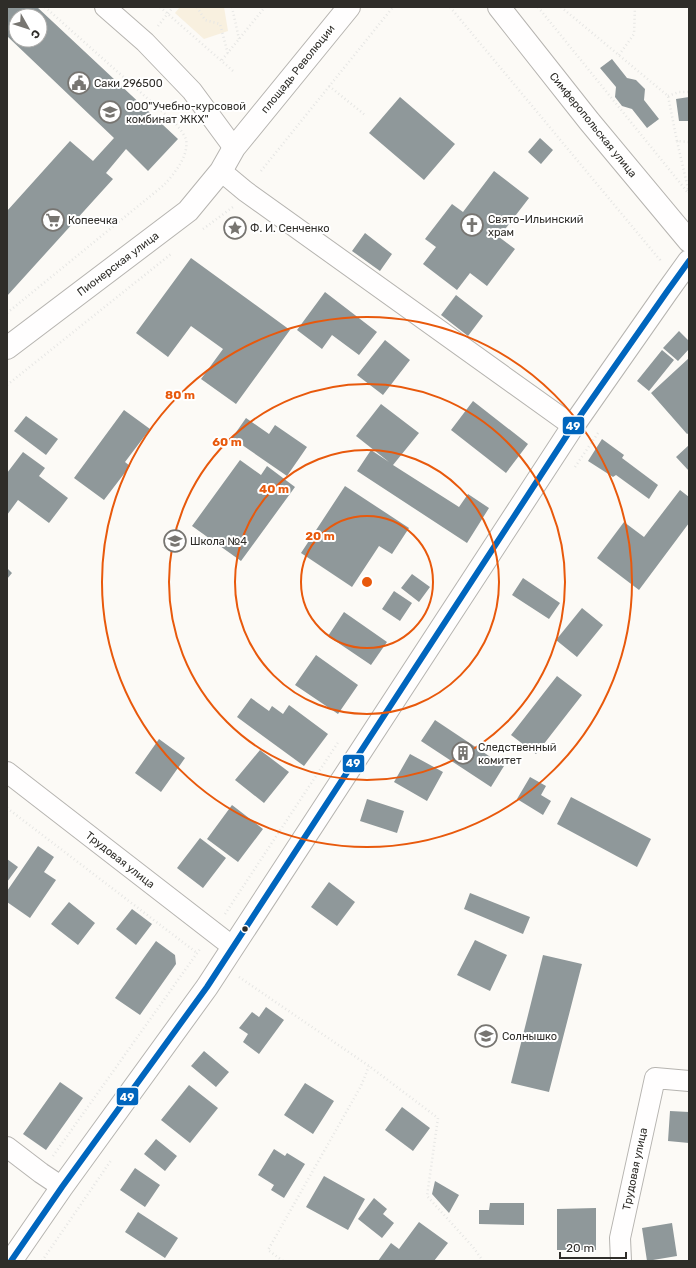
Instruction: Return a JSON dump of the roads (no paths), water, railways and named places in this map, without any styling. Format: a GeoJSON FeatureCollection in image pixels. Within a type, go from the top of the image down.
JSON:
{"type":"FeatureCollection","features":[{"type":"Feature","properties":{"kind":"street"},"geometry":{"type":"LineString","coordinates":[[105,7],[145,42],[192,91],[234,148]]}},
{"type":"Feature","properties":{"kind":"street","name":"площадь Революции"},"geometry":{"type":"LineString","coordinates":[[221,171],[234,148],[349,7]]}},
{"type":"Feature","properties":{"kind":"street","name":"Симферопольская улица"},"geometry":{"type":"LineString","coordinates":[[499,7],[589,121],[689,241]]}},
{"type":"Feature","properties":{"kind":"street"},"geometry":{"type":"LineString","coordinates":[[221,171],[572,426]]}},
{"type":"Feature","properties":{"kind":"street","name":"Пионерская улица"},"geometry":{"type":"LineString","coordinates":[[7,348],[188,211],[221,171]]}},
{"type":"Feature","properties":{"kind":"street"},"geometry":{"type":"LineString","coordinates":[[11,1261],[62,1187],[202,994],[572,426],[689,262]]}},
{"type":"Feature","properties":{"kind":"street","name":"Трудовая улица"},"geometry":{"type":"LineString","coordinates":[[7,772],[233,947]]}},
{"type":"Feature","properties":{"kind":"street","name":"Трудовая улица"},"geometry":{"type":"LineString","coordinates":[[621,1261],[620,1238],[655,1078],[689,1081]]}},
{"type":"Feature","properties":{"kind":"street"},"geometry":{"type":"LineString","coordinates":[[7,1147],[62,1187]]}},
{"type":"Feature","properties":{"kind":"place","name":"Саки 296500"},"geometry":{"type":"Point","coordinates":[79,83]}},
{"type":"Feature","properties":{"kind":"place","name":"ООО\"Учебно-курсовой комбинат ЖКХ\""},"geometry":{"type":"Point","coordinates":[110,112]}},
{"type":"Feature","properties":{"kind":"place","name":"Копеечка"},"geometry":{"type":"Point","coordinates":[53,220]}},
{"type":"Feature","properties":{"kind":"place","name":"Свято-Ильинский храм"},"geometry":{"type":"Point","coordinates":[472,225]}},
{"type":"Feature","properties":{"kind":"place","name":"Ф. И. Сенченко"},"geometry":{"type":"Point","coordinates":[235,228]}},
{"type":"Feature","properties":{"kind":"place","name":"Школа №4"},"geometry":{"type":"Point","coordinates":[175,541]}},
{"type":"Feature","properties":{"kind":"place","name":"Следственный комитет"},"geometry":{"type":"Point","coordinates":[463,753]}},
{"type":"Feature","properties":{"kind":"place","name":"Солнышко"},"geometry":{"type":"Point","coordinates":[486,1036]}}]}
